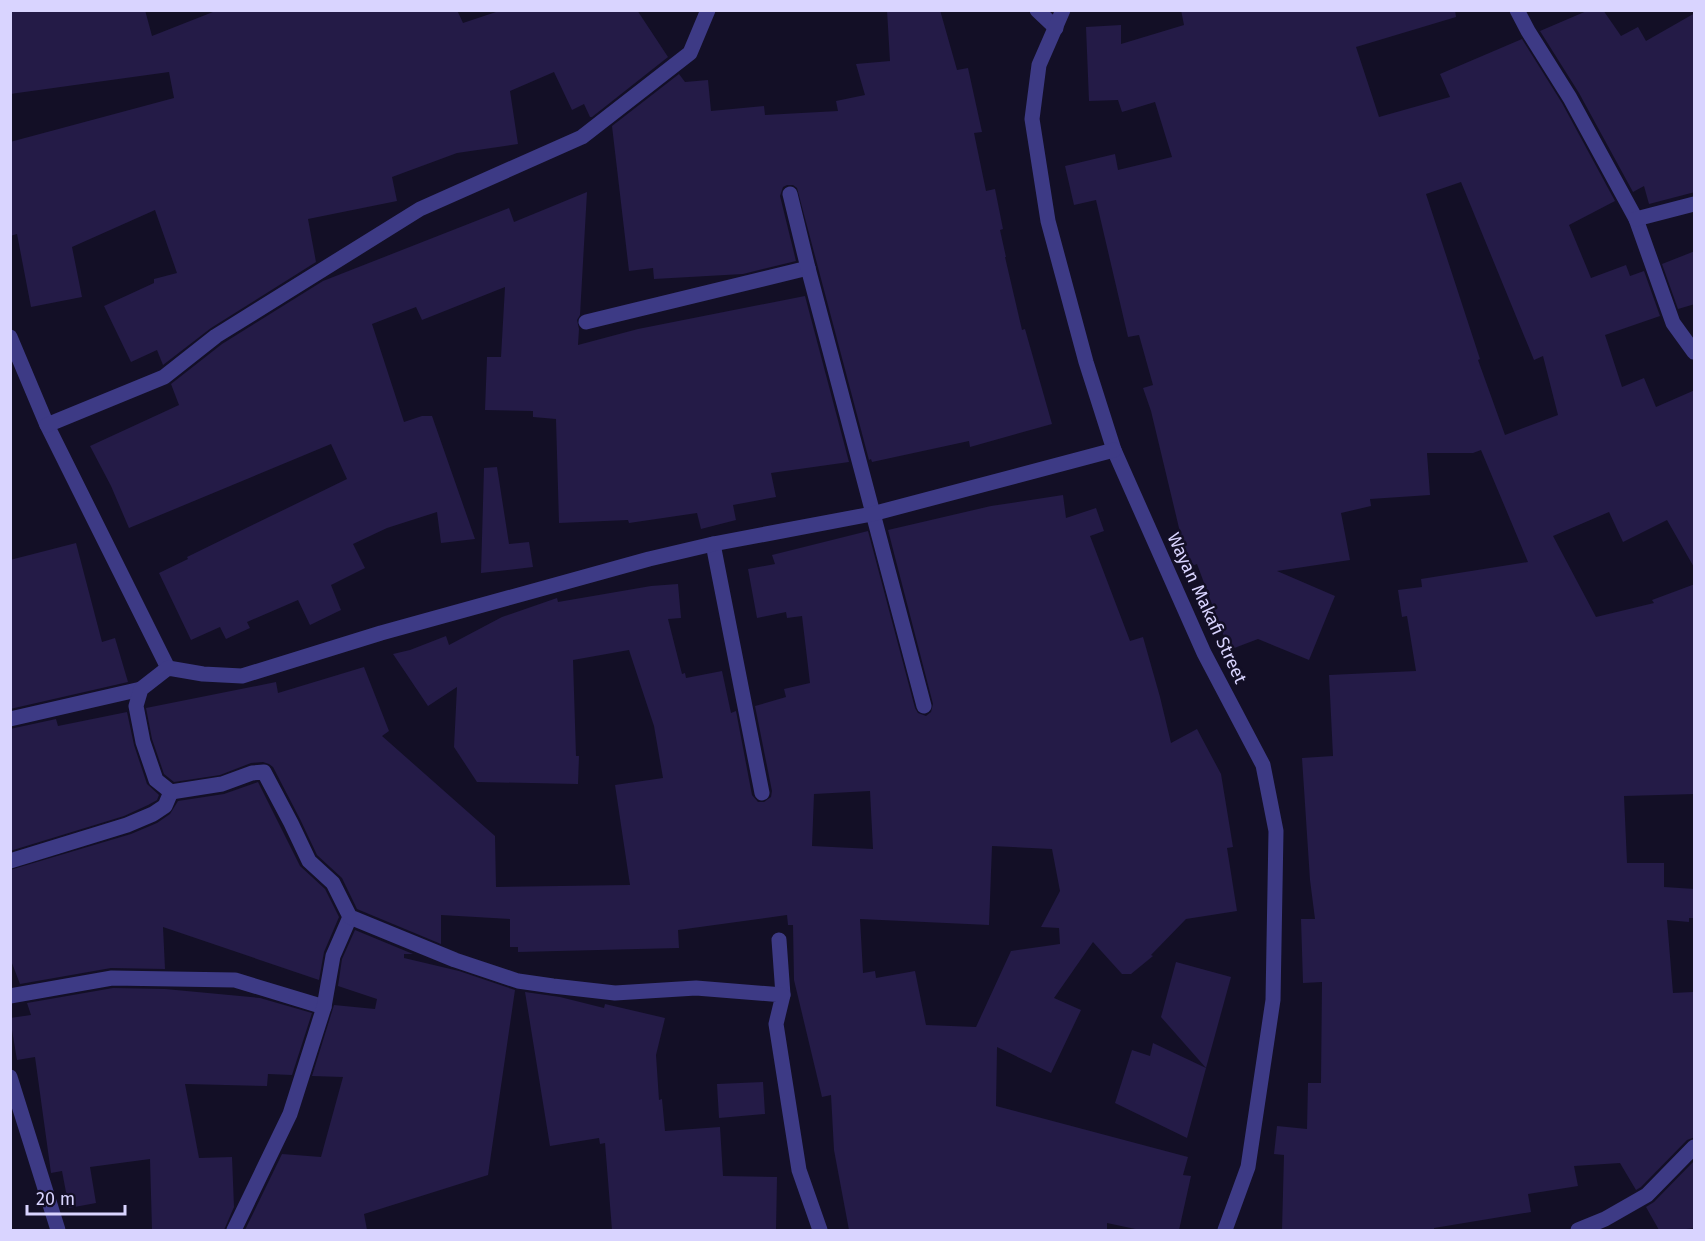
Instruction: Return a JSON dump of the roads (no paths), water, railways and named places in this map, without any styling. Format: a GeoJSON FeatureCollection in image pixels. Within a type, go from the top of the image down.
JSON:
{"type":"FeatureCollection","features":[{"type":"Feature","properties":{"kind":"street"},"geometry":{"type":"LineString","coordinates":[[47,425],[164,377],[216,336],[420,209],[582,137],[690,53],[708,10]]}},
{"type":"Feature","properties":{"kind":"street"},"geometry":{"type":"LineString","coordinates":[[1037,10],[1056,28]]}},
{"type":"Feature","properties":{"kind":"street","name":"Wayan Makafi Street"},"geometry":{"type":"LineString","coordinates":[[1063,10],[1039,65],[1032,119],[1048,222],[1086,362],[1114,450],[1204,654],[1263,765],[1276,831],[1273,1000],[1248,1167],[1225,1230]]}},
{"type":"Feature","properties":{"kind":"street"},"geometry":{"type":"LineString","coordinates":[[1517,10],[1570,98],[1636,219],[1674,323],[1695,352]]}},
{"type":"Feature","properties":{"kind":"street"},"geometry":{"type":"LineString","coordinates":[[790,194],[924,706]]}},
{"type":"Feature","properties":{"kind":"street"},"geometry":{"type":"LineString","coordinates":[[1636,219],[1695,204]]}},
{"type":"Feature","properties":{"kind":"street"},"geometry":{"type":"LineString","coordinates":[[586,322],[808,268]]}},
{"type":"Feature","properties":{"kind":"street"},"geometry":{"type":"LineString","coordinates":[[10,337],[47,425],[168,668]]}},
{"type":"Feature","properties":{"kind":"street"},"geometry":{"type":"LineString","coordinates":[[10,719],[141,689],[168,668],[203,674],[242,676],[381,633],[638,562],[713,544],[872,514],[1114,450]]}},
{"type":"Feature","properties":{"kind":"street"},"geometry":{"type":"LineString","coordinates":[[713,544],[762,793]]}},
{"type":"Feature","properties":{"kind":"street"},"geometry":{"type":"LineString","coordinates":[[141,689],[136,706],[143,742],[156,780],[171,792],[222,784],[252,773],[264,772],[309,861],[333,883],[350,917],[455,960],[518,981],[615,993],[696,988],[783,994]]}},
{"type":"Feature","properties":{"kind":"street"},"geometry":{"type":"LineString","coordinates":[[10,861],[127,825],[153,814],[165,806],[171,792]]}},
{"type":"Feature","properties":{"kind":"street"},"geometry":{"type":"LineString","coordinates":[[234,1230],[290,1114],[324,1007],[333,956],[350,917]]}},
{"type":"Feature","properties":{"kind":"street"},"geometry":{"type":"LineString","coordinates":[[778,940],[783,994],[776,1024],[799,1170],[820,1230]]}},
{"type":"Feature","properties":{"kind":"street"},"geometry":{"type":"LineString","coordinates":[[10,996],[112,978],[235,980],[324,1007]]}},
{"type":"Feature","properties":{"kind":"street"},"geometry":{"type":"LineString","coordinates":[[10,1077],[58,1230]]}},
{"type":"Feature","properties":{"kind":"street"},"geometry":{"type":"LineString","coordinates":[[1578,1230],[1605,1219],[1647,1195],[1695,1147]]}}]}
